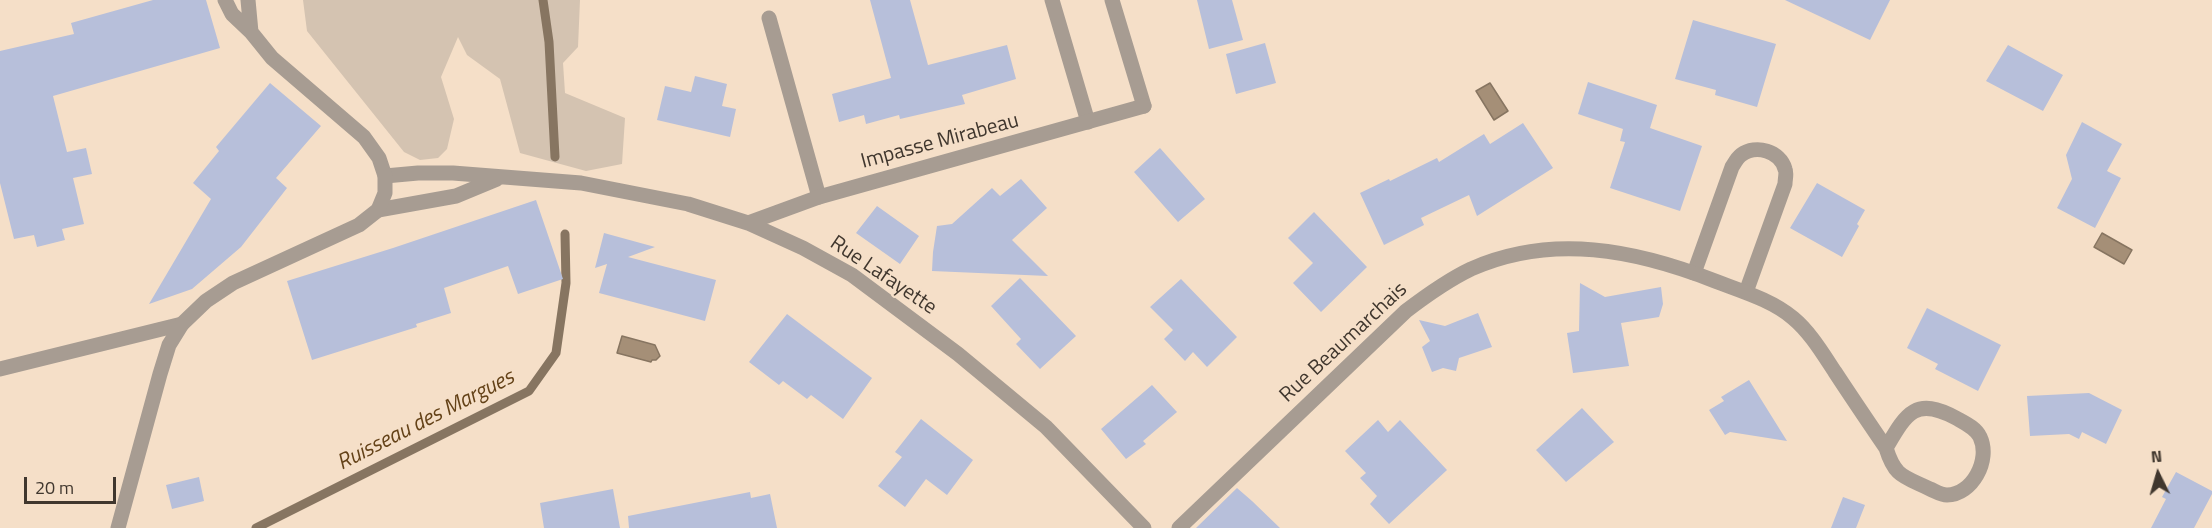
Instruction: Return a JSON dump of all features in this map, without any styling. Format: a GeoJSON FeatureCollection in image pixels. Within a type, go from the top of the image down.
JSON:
{"type":"FeatureCollection","features":[{"type":"Feature","properties":{"kind":"street"},"geometry":{"type":"LineString","coordinates":[[118,528],[169,345],[182,324],[206,301],[233,283],[359,225],[378,210],[386,193],[385,176],[379,158],[364,137],[272,58],[251,32],[232,14],[225,0]]}},
{"type":"Feature","properties":{"kind":"street"},"geometry":{"type":"LineString","coordinates":[[248,0],[251,32]]}},
{"type":"Feature","properties":{"kind":"street"},"geometry":{"type":"LineString","coordinates":[[1052,0],[1088,122]]}},
{"type":"Feature","properties":{"kind":"street","name":"Impasse Mirabeau"},"geometry":{"type":"LineString","coordinates":[[748,223],[819,197],[1144,106],[1112,0]]}},
{"type":"Feature","properties":{"kind":"street"},"geometry":{"type":"LineString","coordinates":[[769,18],[819,197]]}},
{"type":"Feature","properties":{"kind":"street"},"geometry":{"type":"LineString","coordinates":[[1694,273],[1732,167],[1740,156],[1753,150],[1769,151],[1780,159],[1786,170],[1785,183],[1746,292]]}},
{"type":"Feature","properties":{"kind":"street","name":"Rue Lafayette"},"geometry":{"type":"LineString","coordinates":[[385,176],[453,173],[581,183],[688,204],[748,223],[803,248],[852,275],[958,354],[1047,427],[1144,528]]}},
{"type":"Feature","properties":{"kind":"street","name":"Rue Lafayette"},"geometry":{"type":"LineString","coordinates":[[378,210],[456,196],[500,178]]}},
{"type":"Feature","properties":{"kind":"street","name":"Rue Beaumarchais"},"geometry":{"type":"LineString","coordinates":[[1179,528],[1406,311],[1439,287],[1472,269],[1541,249],[1580,248],[1650,258],[1746,292],[1793,318],[1815,343],[1886,448],[1892,467],[1905,477],[1944,495],[1959,494],[1970,487],[1981,466],[1984,451],[1980,436],[1971,426],[1937,408],[1918,409],[1904,417],[1886,448]]}},
{"type":"Feature","properties":{"kind":"street"},"geometry":{"type":"LineString","coordinates":[[0,369],[182,324]]}},
{"type":"Feature","properties":{"kind":"shaded area"},"geometry":{"type":"Polygon","coordinates":[[[303,0],[580,0],[578,47],[563,63],[565,93],[625,118],[622,164],[586,171],[520,153],[500,79],[467,55],[458,37],[441,77],[454,119],[447,149],[438,158],[420,160],[404,152],[307,31],[303,0]]]}},
{"type":"Feature","properties":{"kind":"shaded area"},"geometry":{"type":"Polygon","coordinates":[[[1490,83],[1508,111],[1494,120],[1476,91],[1490,83]]]}},
{"type":"Feature","properties":{"kind":"shaded area"},"geometry":{"type":"Polygon","coordinates":[[[2102,233],[2132,250],[2124,264],[2094,247],[2102,233]]]}},
{"type":"Feature","properties":{"kind":"shaded area"},"geometry":{"type":"Polygon","coordinates":[[[622,336],[655,345],[660,356],[651,362],[617,353],[622,336]]]}},
{"type":"Feature","properties":{"kind":"building"},"geometry":{"type":"Polygon","coordinates":[[[153,0],[206,0],[220,48],[53,96],[67,152],[86,148],[92,174],[73,178],[84,224],[62,229],[65,240],[37,247],[34,235],[14,239],[0,183],[0,51],[74,34],[71,23],[153,0]]]}},
{"type":"Feature","properties":{"kind":"building"},"geometry":{"type":"Polygon","coordinates":[[[870,0],[910,0],[928,65],[1007,45],[1016,79],[962,95],[965,104],[900,119],[899,115],[866,124],[864,115],[839,122],[832,94],[891,78],[870,0]]]}},
{"type":"Feature","properties":{"kind":"building"},"geometry":{"type":"Polygon","coordinates":[[[1197,0],[1232,0],[1243,40],[1209,49],[1197,0]]]}},
{"type":"Feature","properties":{"kind":"building"},"geometry":{"type":"Polygon","coordinates":[[[1785,0],[1890,0],[1870,40],[1785,0]]]}},
{"type":"Feature","properties":{"kind":"building"},"geometry":{"type":"Polygon","coordinates":[[[1693,20],[1776,44],[1757,107],[1715,95],[1716,90],[1675,79],[1693,20]]]}},
{"type":"Feature","properties":{"kind":"building"},"geometry":{"type":"Polygon","coordinates":[[[1265,43],[1276,83],[1236,94],[1226,54],[1265,43]]]}},
{"type":"Feature","properties":{"kind":"building"},"geometry":{"type":"Polygon","coordinates":[[[2008,45],[2063,75],[2043,111],[1986,81],[2008,45]]]}},
{"type":"Feature","properties":{"kind":"building"},"geometry":{"type":"Polygon","coordinates":[[[695,76],[727,84],[722,106],[736,109],[730,137],[657,120],[665,86],[691,92],[695,76]]]}},
{"type":"Feature","properties":{"kind":"building"},"geometry":{"type":"Polygon","coordinates":[[[1588,82],[1657,105],[1650,128],[1702,146],[1680,211],[1610,188],[1625,142],[1620,141],[1623,129],[1578,114],[1588,82]]]}},
{"type":"Feature","properties":{"kind":"building"},"geometry":{"type":"Polygon","coordinates":[[[270,83],[321,126],[276,178],[287,188],[241,247],[192,289],[149,304],[211,199],[193,183],[219,151],[216,147],[270,83]]]}},
{"type":"Feature","properties":{"kind":"building"},"geometry":{"type":"Polygon","coordinates":[[[2082,122],[2122,144],[2107,171],[2121,178],[2095,228],[2057,208],[2072,179],[2066,155],[2082,122]]]}},
{"type":"Feature","properties":{"kind":"building"},"geometry":{"type":"Polygon","coordinates":[[[1523,123],[1553,168],[1477,216],[1469,195],[1421,218],[1424,225],[1384,245],[1360,193],[1437,158],[1439,162],[1484,134],[1490,144],[1523,123]]]}},
{"type":"Feature","properties":{"kind":"building"},"geometry":{"type":"Polygon","coordinates":[[[1160,148],[1205,199],[1178,222],[1134,172],[1160,148]]]}},
{"type":"Feature","properties":{"kind":"building"},"geometry":{"type":"Polygon","coordinates":[[[1021,179],[1047,208],[1012,240],[1048,276],[932,271],[937,226],[952,224],[992,188],[1000,196],[1021,179]]]}},
{"type":"Feature","properties":{"kind":"building"},"geometry":{"type":"Polygon","coordinates":[[[1817,183],[1865,210],[1842,257],[1790,228],[1817,183]]]}},
{"type":"Feature","properties":{"kind":"building"},"geometry":{"type":"Polygon","coordinates":[[[536,200],[563,279],[518,294],[508,266],[444,288],[451,313],[416,324],[417,327],[312,360],[287,281],[536,200]]]}},
{"type":"Feature","properties":{"kind":"building"},"geometry":{"type":"Polygon","coordinates":[[[877,206],[919,236],[900,264],[856,233],[877,206]]]}},
{"type":"Feature","properties":{"kind":"building"},"geometry":{"type":"Polygon","coordinates":[[[1314,212],[1367,267],[1321,312],[1293,283],[1313,263],[1288,238],[1314,212]]]}},
{"type":"Feature","properties":{"kind":"building"},"geometry":{"type":"Polygon","coordinates":[[[604,233],[655,247],[628,257],[716,280],[705,321],[599,293],[607,264],[595,268],[604,233]]]}},
{"type":"Feature","properties":{"kind":"building"},"geometry":{"type":"Polygon","coordinates":[[[1020,278],[1076,336],[1040,369],[1016,344],[1021,339],[991,306],[1020,278]]]}},
{"type":"Feature","properties":{"kind":"building"},"geometry":{"type":"Polygon","coordinates":[[[1181,279],[1237,337],[1207,367],[1193,352],[1185,361],[1164,339],[1173,330],[1150,307],[1181,279]]]}},
{"type":"Feature","properties":{"kind":"building"},"geometry":{"type":"Polygon","coordinates":[[[1580,283],[1605,297],[1661,287],[1663,304],[1659,317],[1621,323],[1629,366],[1573,373],[1567,333],[1579,331],[1580,283]]]}},
{"type":"Feature","properties":{"kind":"building"},"geometry":{"type":"Polygon","coordinates":[[[1927,308],[2001,345],[1978,391],[1935,369],[1938,364],[1907,348],[1927,308]]]}},
{"type":"Feature","properties":{"kind":"building"},"geometry":{"type":"Polygon","coordinates":[[[1478,313],[1492,347],[1459,358],[1456,371],[1443,368],[1432,372],[1422,347],[1430,341],[1419,320],[1445,326],[1478,313]]]}},
{"type":"Feature","properties":{"kind":"building"},"geometry":{"type":"Polygon","coordinates":[[[787,314],[872,378],[843,419],[811,395],[807,399],[783,381],[779,385],[749,362],[787,314]]]}},
{"type":"Feature","properties":{"kind":"building"},"geometry":{"type":"Polygon","coordinates":[[[1749,380],[1787,441],[1730,432],[1725,435],[1709,410],[1724,401],[1721,397],[1749,380]]]}},
{"type":"Feature","properties":{"kind":"building"},"geometry":{"type":"Polygon","coordinates":[[[1152,385],[1177,412],[1143,441],[1146,444],[1126,459],[1101,429],[1152,385]]]}},
{"type":"Feature","properties":{"kind":"building"},"geometry":{"type":"Polygon","coordinates":[[[2089,393],[2122,410],[2106,444],[2082,432],[2079,439],[2069,434],[2030,436],[2027,396],[2089,393]]]}},
{"type":"Feature","properties":{"kind":"building"},"geometry":{"type":"Polygon","coordinates":[[[1582,408],[1614,442],[1566,482],[1536,450],[1582,408]]]}},
{"type":"Feature","properties":{"kind":"building"},"geometry":{"type":"Polygon","coordinates":[[[921,419],[973,460],[947,495],[926,479],[905,507],[878,486],[902,457],[895,452],[921,419]]]}},
{"type":"Feature","properties":{"kind":"building"},"geometry":{"type":"Polygon","coordinates":[[[1378,420],[1388,432],[1400,420],[1447,470],[1389,524],[1370,504],[1377,496],[1360,478],[1366,473],[1345,451],[1378,420]]]}},
{"type":"Feature","properties":{"kind":"building"},"geometry":{"type":"Polygon","coordinates":[[[2176,472],[2212,491],[2212,494],[2194,528],[2151,528],[2166,499],[2162,497],[2176,472]]]}},
{"type":"Feature","properties":{"kind":"building"},"geometry":{"type":"Polygon","coordinates":[[[199,477],[204,501],[172,509],[166,485],[199,477]]]}},
{"type":"Feature","properties":{"kind":"building"},"geometry":{"type":"Polygon","coordinates":[[[1237,488],[1252,501],[1280,528],[1196,528],[1237,488]]]}},
{"type":"Feature","properties":{"kind":"building"},"geometry":{"type":"Polygon","coordinates":[[[613,489],[620,528],[544,528],[540,503],[613,489]]]}},
{"type":"Feature","properties":{"kind":"building"},"geometry":{"type":"Polygon","coordinates":[[[750,492],[751,498],[770,494],[777,528],[629,528],[628,516],[750,492]]]}},
{"type":"Feature","properties":{"kind":"building"},"geometry":{"type":"Polygon","coordinates":[[[1843,497],[1865,505],[1856,528],[1831,528],[1843,497]]]}},
{"type":"Feature","properties":{"kind":"waterway","name":"Ruisseau des Margues"},"geometry":{"type":"LineString","coordinates":[[543,0],[549,42],[555,157]]}},
{"type":"Feature","properties":{"kind":"waterway","name":"Ruisseau des Margues"},"geometry":{"type":"LineString","coordinates":[[256,528],[529,391],[556,353],[566,283],[565,234]]}}]}
